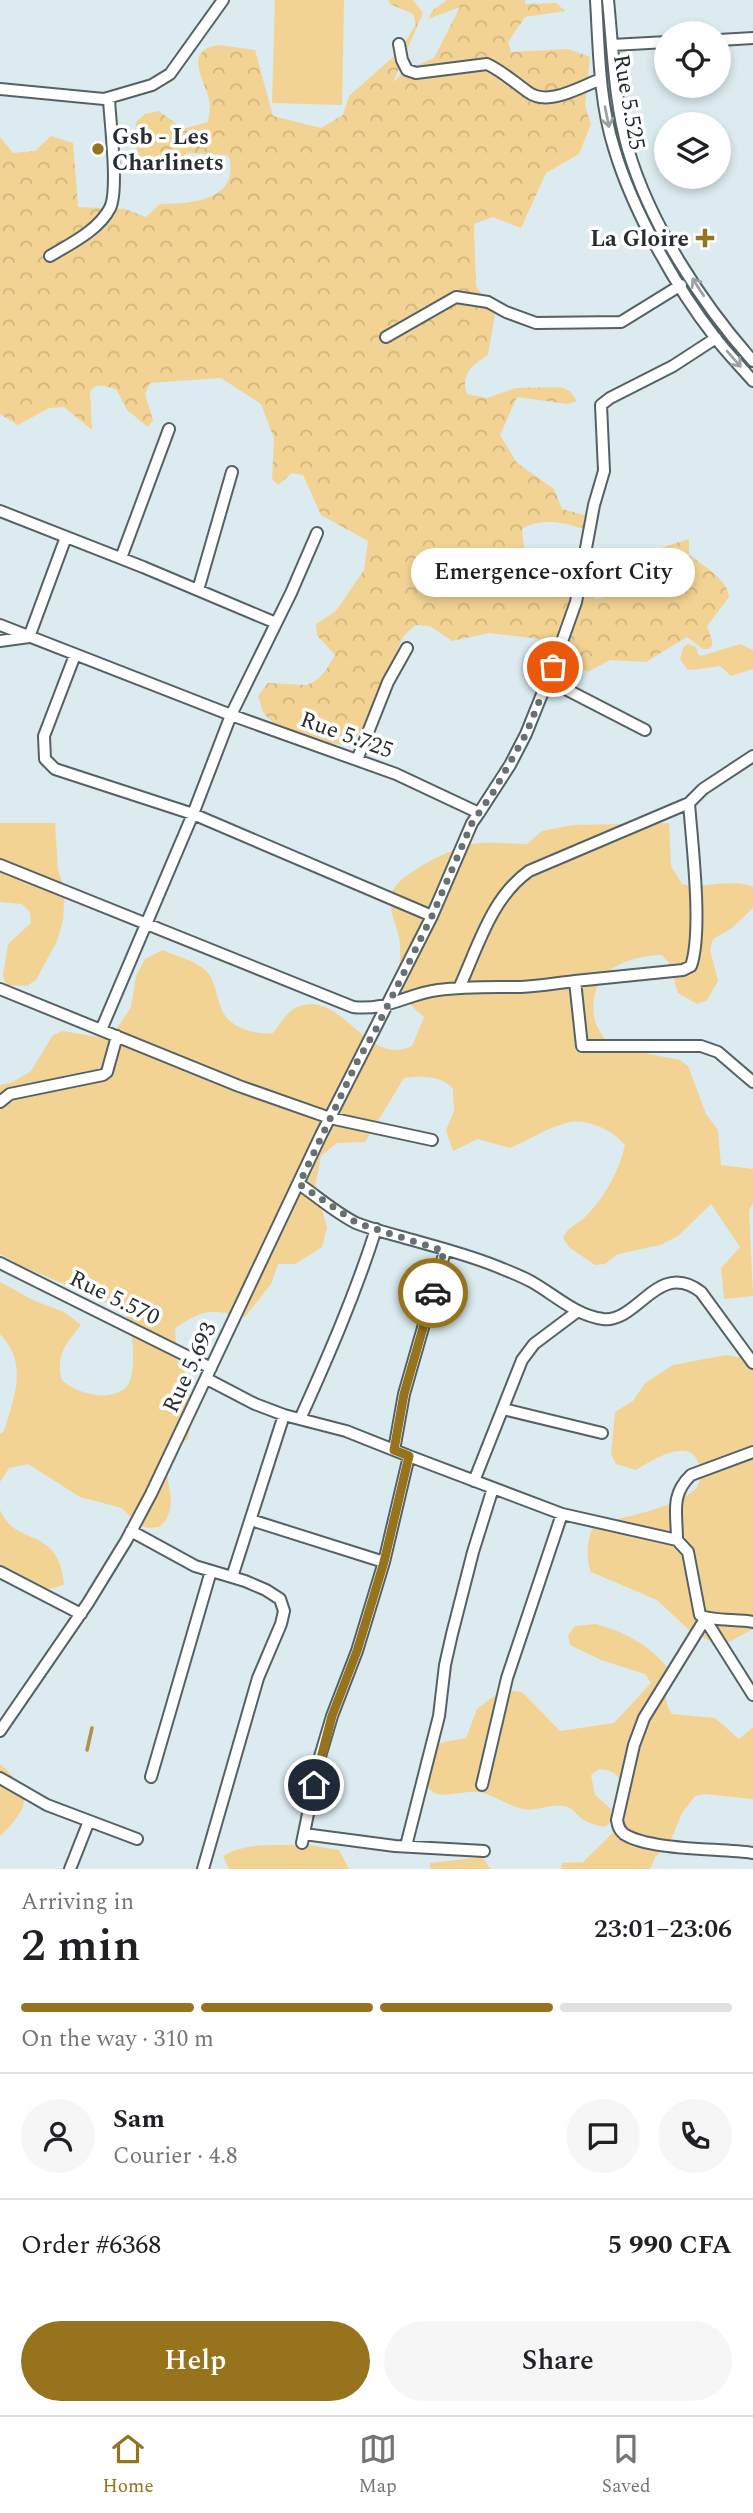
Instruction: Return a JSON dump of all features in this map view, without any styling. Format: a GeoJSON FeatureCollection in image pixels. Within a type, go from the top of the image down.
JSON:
{"type":"FeatureCollection","features":[{"type":"Feature","properties":{"kind":"street"},"geometry":{"type":"LineString","coordinates":[[0,89],[109,99],[164,79],[223,0]]}},
{"type":"Feature","properties":{"kind":"street","name":"Rue 5.525"},"geometry":{"type":"LineString","coordinates":[[596,0],[601,79],[613,148],[626,181],[681,285],[716,338],[753,381]]}},
{"type":"Feature","properties":{"kind":"street","name":"Rue 5.525"},"geometry":{"type":"LineString","coordinates":[[608,0],[617,92],[628,149],[651,207],[700,291],[753,361]]}},
{"type":"Feature","properties":{"kind":"street"},"geometry":{"type":"LineString","coordinates":[[731,39],[753,38]]}},
{"type":"Feature","properties":{"kind":"street"},"geometry":{"type":"LineString","coordinates":[[612,45],[654,43]]}},
{"type":"Feature","properties":{"kind":"street"},"geometry":{"type":"LineString","coordinates":[[399,44],[407,70],[416,73],[487,64],[497,68],[539,98],[551,97],[601,79]]}},
{"type":"Feature","properties":{"kind":"street"},"geometry":{"type":"LineString","coordinates":[[50,256],[82,236],[109,209],[113,197],[113,183],[109,99]]}},
{"type":"Feature","properties":{"kind":"street"},"geometry":{"type":"LineString","coordinates":[[386,337],[456,297],[488,302],[506,313],[536,323],[621,322],[681,285]]}},
{"type":"Feature","properties":{"kind":"street"},"geometry":{"type":"LineString","coordinates":[[388,1006],[432,916],[472,823],[510,765],[548,680],[576,602],[594,505],[604,471],[601,405],[673,366],[716,338]]}},
{"type":"Feature","properties":{"kind":"street"},"geometry":{"type":"LineString","coordinates":[[121,558],[169,429]]}},
{"type":"Feature","properties":{"kind":"street"},"geometry":{"type":"LineString","coordinates":[[198,590],[232,472]]}},
{"type":"Feature","properties":{"kind":"street"},"geometry":{"type":"LineString","coordinates":[[0,511],[276,623]]}},
{"type":"Feature","properties":{"kind":"street"},"geometry":{"type":"LineString","coordinates":[[101,1030],[193,814],[230,715],[317,533]]}},
{"type":"Feature","properties":{"kind":"street"},"geometry":{"type":"LineString","coordinates":[[0,642],[29,637],[66,537]]}},
{"type":"Feature","properties":{"kind":"street","name":"Rue 5.725"},"geometry":{"type":"LineString","coordinates":[[0,625],[230,715],[396,774],[479,813]]}},
{"type":"Feature","properties":{"kind":"street"},"geometry":{"type":"LineString","coordinates":[[357,760],[388,682],[407,648]]}},
{"type":"Feature","properties":{"kind":"street"},"geometry":{"type":"LineString","coordinates":[[75,655],[44,736],[45,759],[55,769],[193,814],[432,916]]}},
{"type":"Feature","properties":{"kind":"street"},"geometry":{"type":"LineString","coordinates":[[548,680],[645,730]]}},
{"type":"Feature","properties":{"kind":"street"},"geometry":{"type":"LineString","coordinates":[[459,988],[498,903],[516,881],[529,871],[689,803],[703,789],[753,756]]}},
{"type":"Feature","properties":{"kind":"street"},"geometry":{"type":"LineString","coordinates":[[0,865],[353,1007],[370,1009],[388,1006],[418,994],[459,988],[521,987],[691,967],[694,958],[695,914],[689,803]]}},
{"type":"Feature","properties":{"kind":"street"},"geometry":{"type":"LineString","coordinates":[[575,981],[582,1046],[701,1046],[718,1052],[753,1082]]}},
{"type":"Feature","properties":{"kind":"street"},"geometry":{"type":"LineString","coordinates":[[0,989],[239,1087],[330,1118],[432,1140]]}},
{"type":"Feature","properties":{"kind":"street","name":"Rue 5.693"},"geometry":{"type":"LineString","coordinates":[[0,1731],[81,1614],[131,1531],[207,1379],[358,1060],[388,1006]]}},
{"type":"Feature","properties":{"kind":"street"},"geometry":{"type":"LineString","coordinates":[[0,1102],[10,1094],[103,1075],[107,1072],[117,1036]]}},
{"type":"Feature","properties":{"kind":"street"},"geometry":{"type":"LineString","coordinates":[[299,1184],[357,1223],[444,1251],[473,1257],[531,1281],[578,1311],[603,1318],[621,1316],[662,1287],[685,1282],[701,1292],[753,1363]]}},
{"type":"Feature","properties":{"kind":"street"},"geometry":{"type":"LineString","coordinates":[[300,1419],[347,1312],[376,1229]]}},
{"type":"Feature","properties":{"kind":"street"},"geometry":{"type":"LineString","coordinates":[[394,1450],[404,1394],[444,1251]]}},
{"type":"Feature","properties":{"kind":"street","name":"Rue 5.570"},"geometry":{"type":"LineString","coordinates":[[0,1263],[211,1368]]}},
{"type":"Feature","properties":{"kind":"street"},"geometry":{"type":"LineString","coordinates":[[474,1481],[522,1360],[534,1344],[578,1311]]}},
{"type":"Feature","properties":{"kind":"street"},"geometry":{"type":"LineString","coordinates":[[207,1379],[255,1404],[284,1415],[346,1431],[562,1514],[677,1540],[688,1552],[700,1615],[753,1695]]}},
{"type":"Feature","properties":{"kind":"street"},"geometry":{"type":"LineString","coordinates":[[503,1409],[602,1433]]}},
{"type":"Feature","properties":{"kind":"street"},"geometry":{"type":"LineString","coordinates":[[232,1577],[284,1415]]}},
{"type":"Feature","properties":{"kind":"street"},"geometry":{"type":"LineString","coordinates":[[677,1540],[676,1495],[684,1482],[691,1475],[753,1452]]}},
{"type":"Feature","properties":{"kind":"street"},"geometry":{"type":"LineString","coordinates":[[409,1456],[384,1562],[357,1651],[332,1716],[319,1760],[303,1838],[484,1851]]}},
{"type":"Feature","properties":{"kind":"street"},"geometry":{"type":"LineString","coordinates":[[406,1846],[439,1716],[452,1634],[493,1488]]}},
{"type":"Feature","properties":{"kind":"street"},"geometry":{"type":"LineString","coordinates":[[482,1785],[507,1678],[562,1514]]}},
{"type":"Feature","properties":{"kind":"street"},"geometry":{"type":"LineString","coordinates":[[251,1520],[384,1562]]}},
{"type":"Feature","properties":{"kind":"street"},"geometry":{"type":"LineString","coordinates":[[131,1531],[195,1566],[246,1581],[273,1595],[280,1599],[284,1611],[258,1678],[203,1869]]}},
{"type":"Feature","properties":{"kind":"street"},"geometry":{"type":"LineString","coordinates":[[151,1777],[211,1571]]}},
{"type":"Feature","properties":{"kind":"street"},"geometry":{"type":"LineString","coordinates":[[0,1572],[81,1614]]}},
{"type":"Feature","properties":{"kind":"street"},"geometry":{"type":"LineString","coordinates":[[705,1619],[753,1622]]}},
{"type":"Feature","properties":{"kind":"street"},"geometry":{"type":"LineString","coordinates":[[705,1619],[644,1718],[634,1745],[619,1808],[619,1829],[651,1843],[753,1853]]}},
{"type":"Feature","properties":{"kind":"street"},"geometry":{"type":"LineString","coordinates":[[0,1778],[47,1805],[137,1839]]}},
{"type":"Feature","properties":{"kind":"street"},"geometry":{"type":"LineString","coordinates":[[71,1869],[89,1821]]}},
{"type":"Feature","properties":{"kind":"green space"},"geometry":{"type":"Polygon","coordinates":[[[275,0],[344,0],[342,105],[272,103],[275,0]]]}},
{"type":"Feature","properties":{"kind":"green space"},"geometry":{"type":"Polygon","coordinates":[[[388,0],[413,0],[423,13],[393,82],[407,70],[434,58],[460,7],[428,19],[433,10],[447,0],[525,0],[525,4],[556,3],[565,11],[525,17],[508,42],[511,52],[568,49],[590,57],[585,106],[591,124],[579,154],[546,173],[521,228],[493,217],[474,224],[476,286],[495,314],[488,355],[466,376],[467,394],[487,398],[516,388],[560,387],[570,391],[577,401],[568,404],[517,397],[500,435],[517,463],[554,489],[562,509],[591,517],[590,527],[586,528],[546,522],[522,529],[528,554],[535,563],[548,570],[568,562],[578,566],[579,587],[596,599],[606,597],[623,560],[689,539],[689,555],[719,578],[728,590],[729,597],[707,626],[712,641],[712,646],[708,649],[703,649],[687,637],[646,662],[610,660],[588,672],[540,639],[489,633],[452,641],[430,626],[415,625],[403,637],[363,727],[350,745],[345,745],[312,739],[279,726],[263,712],[258,696],[268,683],[306,685],[320,677],[327,669],[335,655],[317,635],[316,624],[336,611],[364,570],[368,541],[321,515],[303,475],[292,473],[278,485],[272,479],[274,438],[261,404],[221,378],[150,383],[145,394],[153,420],[148,427],[127,410],[116,389],[102,386],[90,391],[92,430],[64,407],[49,408],[18,425],[0,414],[0,137],[13,153],[35,151],[51,136],[73,143],[78,207],[125,209],[146,217],[160,204],[185,203],[210,197],[227,183],[230,172],[229,157],[188,153],[158,174],[145,163],[138,152],[136,122],[145,114],[159,111],[183,129],[208,122],[210,102],[199,60],[201,53],[219,45],[255,50],[273,116],[321,128],[343,115],[349,96],[400,51],[416,24],[413,14],[390,4],[388,0]]]}},
{"type":"Feature","properties":{"kind":"green space"},"geometry":{"type":"Polygon","coordinates":[[[687,644],[696,647],[701,656],[740,644],[753,650],[753,669],[731,676],[720,666],[687,669],[680,659],[687,644]]]}},
{"type":"Feature","properties":{"kind":"green space"},"geometry":{"type":"Polygon","coordinates":[[[0,823],[55,823],[58,870],[65,890],[63,920],[57,941],[36,980],[27,986],[6,985],[3,975],[8,944],[31,923],[30,912],[22,904],[0,902],[0,823]]]}},
{"type":"Feature","properties":{"kind":"green space"},"geometry":{"type":"Polygon","coordinates":[[[669,823],[671,866],[682,884],[700,886],[735,883],[753,887],[753,908],[732,928],[713,939],[710,950],[718,981],[707,1000],[697,1004],[678,993],[669,963],[662,955],[648,956],[622,963],[603,978],[597,988],[594,1016],[609,1046],[680,1060],[688,1066],[706,1114],[718,1130],[721,1165],[753,1169],[753,1202],[749,1211],[753,1296],[724,1299],[721,1268],[740,1247],[711,1204],[678,1236],[660,1245],[618,1254],[605,1264],[595,1265],[569,1247],[563,1238],[565,1234],[599,1201],[619,1164],[625,1145],[613,1134],[590,1123],[573,1122],[552,1128],[510,1148],[478,1139],[453,1151],[446,1130],[454,1111],[453,1089],[437,1079],[404,1078],[365,1142],[337,1143],[321,1156],[315,1187],[327,1227],[322,1247],[295,1264],[278,1264],[271,1284],[245,1317],[208,1312],[175,1328],[177,1360],[188,1377],[192,1420],[188,1439],[168,1448],[164,1458],[171,1499],[166,1520],[159,1527],[148,1528],[137,1524],[122,1508],[80,1497],[28,1464],[9,1468],[0,1482],[0,1434],[4,1431],[12,1406],[17,1369],[9,1345],[0,1334],[0,1282],[35,1301],[64,1312],[81,1325],[61,1357],[62,1380],[68,1385],[94,1395],[113,1394],[127,1386],[133,1361],[130,1327],[123,1311],[0,1254],[0,1085],[13,1082],[31,1071],[53,1035],[63,1031],[104,1038],[114,1033],[131,1007],[136,976],[145,959],[163,950],[204,969],[214,984],[224,1014],[233,1024],[246,1030],[273,1033],[292,1010],[312,1004],[341,1016],[381,1047],[396,1050],[412,1046],[424,1017],[402,992],[399,978],[399,939],[391,908],[392,893],[404,878],[440,856],[473,844],[527,844],[542,831],[573,825],[669,823]]]}},
{"type":"Feature","properties":{"kind":"green space"},"geometry":{"type":"Polygon","coordinates":[[[726,1355],[748,1359],[753,1357],[753,1629],[725,1644],[715,1644],[688,1629],[657,1600],[591,1572],[588,1547],[595,1524],[647,1512],[673,1502],[695,1489],[700,1480],[697,1460],[691,1453],[683,1451],[663,1455],[636,1470],[616,1464],[611,1454],[615,1412],[633,1401],[645,1383],[673,1365],[726,1355]]]}},
{"type":"Feature","properties":{"kind":"green space"},"geometry":{"type":"Polygon","coordinates":[[[0,1510],[16,1530],[46,1545],[54,1553],[64,1584],[40,1589],[0,1575],[0,1510]]]}},
{"type":"Feature","properties":{"kind":"green space"},"geometry":{"type":"Polygon","coordinates":[[[596,1624],[636,1640],[653,1652],[668,1668],[666,1698],[672,1714],[715,1718],[739,1739],[753,1727],[753,1799],[704,1794],[695,1796],[682,1813],[670,1842],[656,1856],[650,1869],[561,1869],[562,1863],[583,1862],[623,1819],[627,1809],[624,1787],[617,1776],[608,1770],[599,1769],[591,1775],[595,1795],[611,1809],[612,1820],[605,1827],[586,1821],[567,1807],[551,1806],[529,1810],[478,1792],[443,1795],[436,1793],[429,1790],[420,1768],[422,1756],[429,1748],[466,1738],[477,1709],[502,1690],[522,1692],[560,1731],[614,1723],[651,1683],[645,1674],[601,1660],[570,1645],[568,1635],[575,1626],[596,1624]]]}},
{"type":"Feature","properties":{"kind":"green space"},"geometry":{"type":"Polygon","coordinates":[[[0,1764],[18,1783],[24,1800],[18,1816],[0,1836],[0,1764]]]}},
{"type":"Feature","properties":{"kind":"green space"},"geometry":{"type":"Polygon","coordinates":[[[309,1845],[339,1850],[349,1869],[229,1869],[223,1856],[253,1846],[309,1845]]]}},
{"type":"Feature","properties":{"kind":"green space"},"geometry":{"type":"Polygon","coordinates":[[[482,1857],[491,1869],[430,1869],[430,1863],[482,1857]]]}},
{"type":"Feature","properties":{"kind":"waterway"},"geometry":{"type":"LineString","coordinates":[[87,1750],[92,1728]]}},
{"type":"Feature","properties":{"kind":"way so far"},"geometry":{"type":"LineString","coordinates":[[433,1293],[444,1251],[357,1223],[299,1184],[358,1060],[432,916],[472,823],[510,765],[526,734],[553,667]]}},
{"type":"Feature","properties":{"kind":"place","name":"Gsb - Les Charlinets"},"geometry":{"type":"Point","coordinates":[98,149]}},
{"type":"Feature","properties":{"kind":"place","name":"La Gloire"},"geometry":{"type":"Point","coordinates":[705,238]}},
{"type":"Feature","properties":{"kind":"place","name":"Emergence-oxfort City"},"geometry":{"type":"Point","coordinates":[553,667]}},
{"type":"Feature","properties":{"kind":"route"},"geometry":{"type":"LineString","coordinates":[[314,1785],[332,1716],[357,1651],[384,1562],[409,1456],[394,1450],[404,1394],[433,1293]]}}]}
